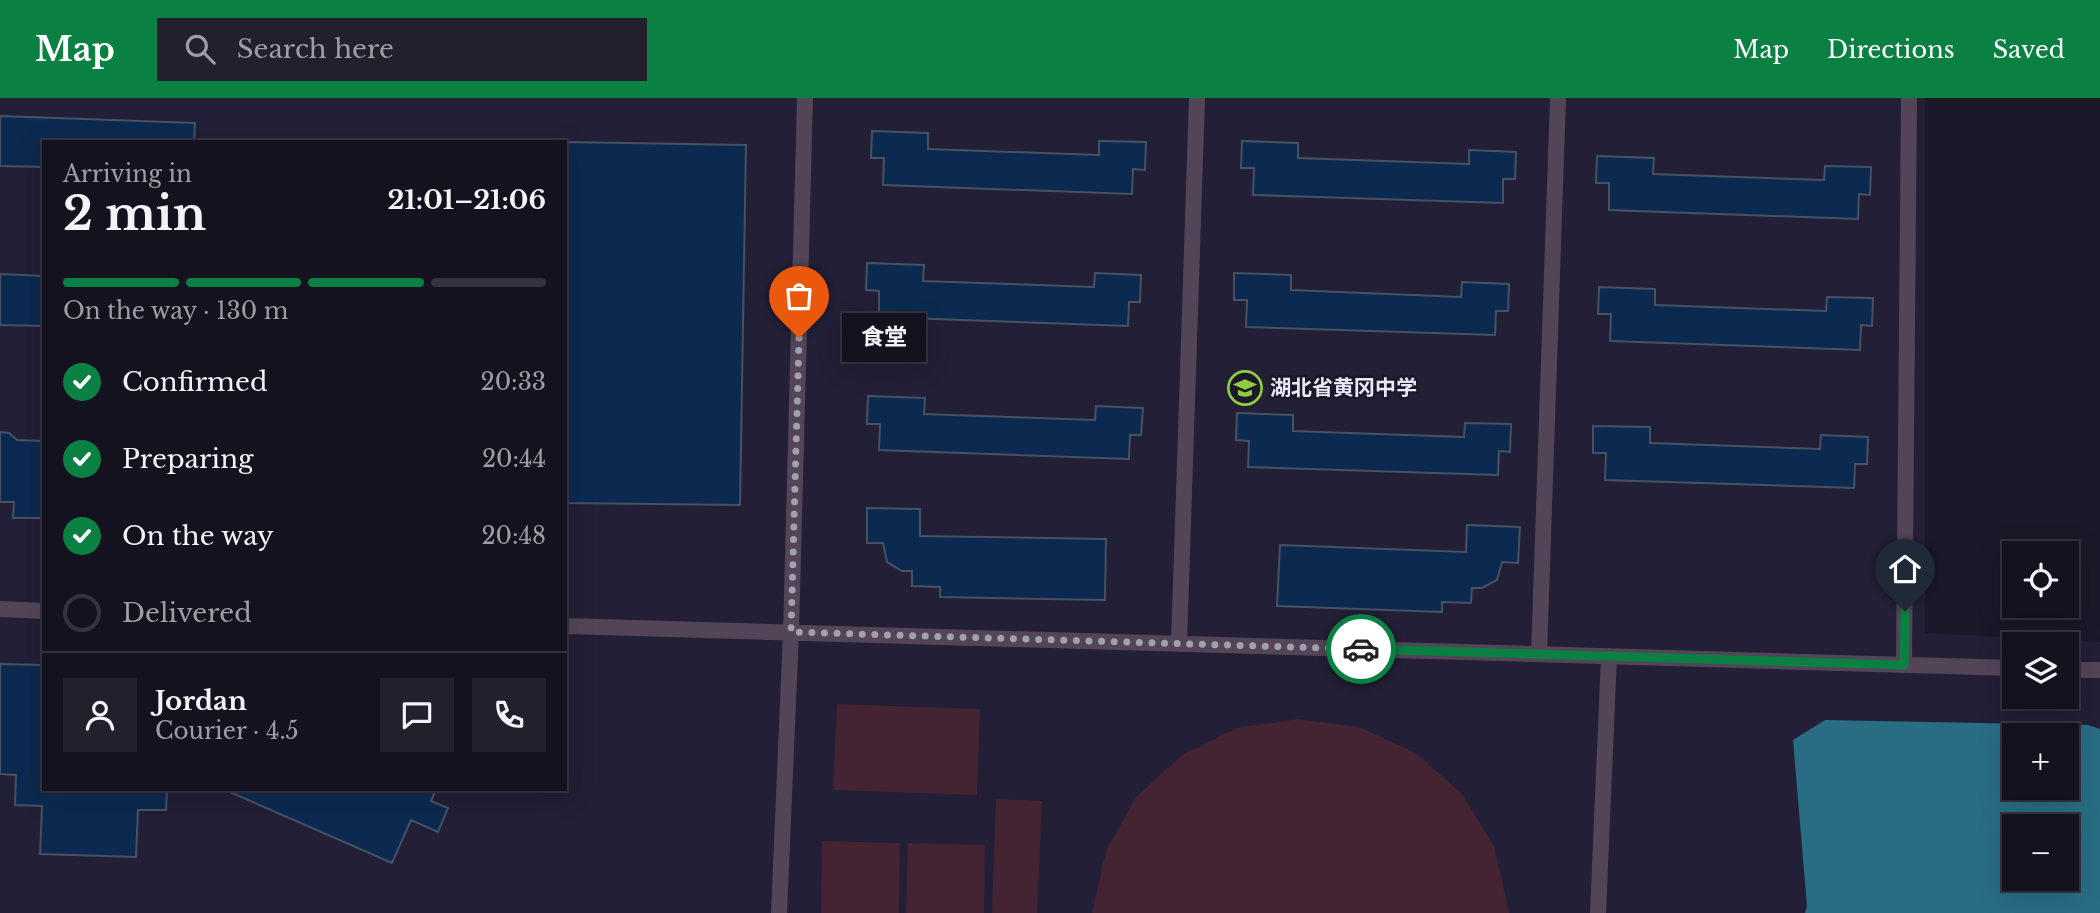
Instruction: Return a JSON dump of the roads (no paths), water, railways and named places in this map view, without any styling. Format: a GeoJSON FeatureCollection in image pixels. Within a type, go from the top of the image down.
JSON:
{"type":"FeatureCollection","features":[{"type":"Feature","properties":{"kind":"lane"},"geometry":{"type":"LineString","coordinates":[[779,913],[791,632],[805,98]]}},
{"type":"Feature","properties":{"kind":"lane"},"geometry":{"type":"LineString","coordinates":[[1179,644],[1197,98]]}},
{"type":"Feature","properties":{"kind":"lane"},"geometry":{"type":"LineString","coordinates":[[1539,654],[1558,98]]}},
{"type":"Feature","properties":{"kind":"lane"},"geometry":{"type":"LineString","coordinates":[[1904,665],[1909,98]]}},
{"type":"Feature","properties":{"kind":"lane"},"geometry":{"type":"LineString","coordinates":[[0,609],[42,611]]}},
{"type":"Feature","properties":{"kind":"lane"},"geometry":{"type":"LineString","coordinates":[[567,626],[2002,668]]}},
{"type":"Feature","properties":{"kind":"lane"},"geometry":{"type":"LineString","coordinates":[[1598,913],[1609,656]]}},
{"type":"Feature","properties":{"kind":"lane"},"geometry":{"type":"LineString","coordinates":[[2079,670],[2100,670]]}},
{"type":"Feature","properties":{"kind":"water"},"geometry":{"type":"Polygon","coordinates":[[[1825,720],[2002,723],[2002,800],[2079,800],[2079,725],[2100,729],[2100,913],[1805,913],[1807,906],[1793,740],[1825,720]]]}},
{"type":"Feature","properties":{"kind":"place","name":"食堂"},"geometry":{"type":"Point","coordinates":[799,338]}},
{"type":"Feature","properties":{"kind":"place","name":"湖北省黄冈中学"},"geometry":{"type":"Point","coordinates":[1245,388]}}]}
